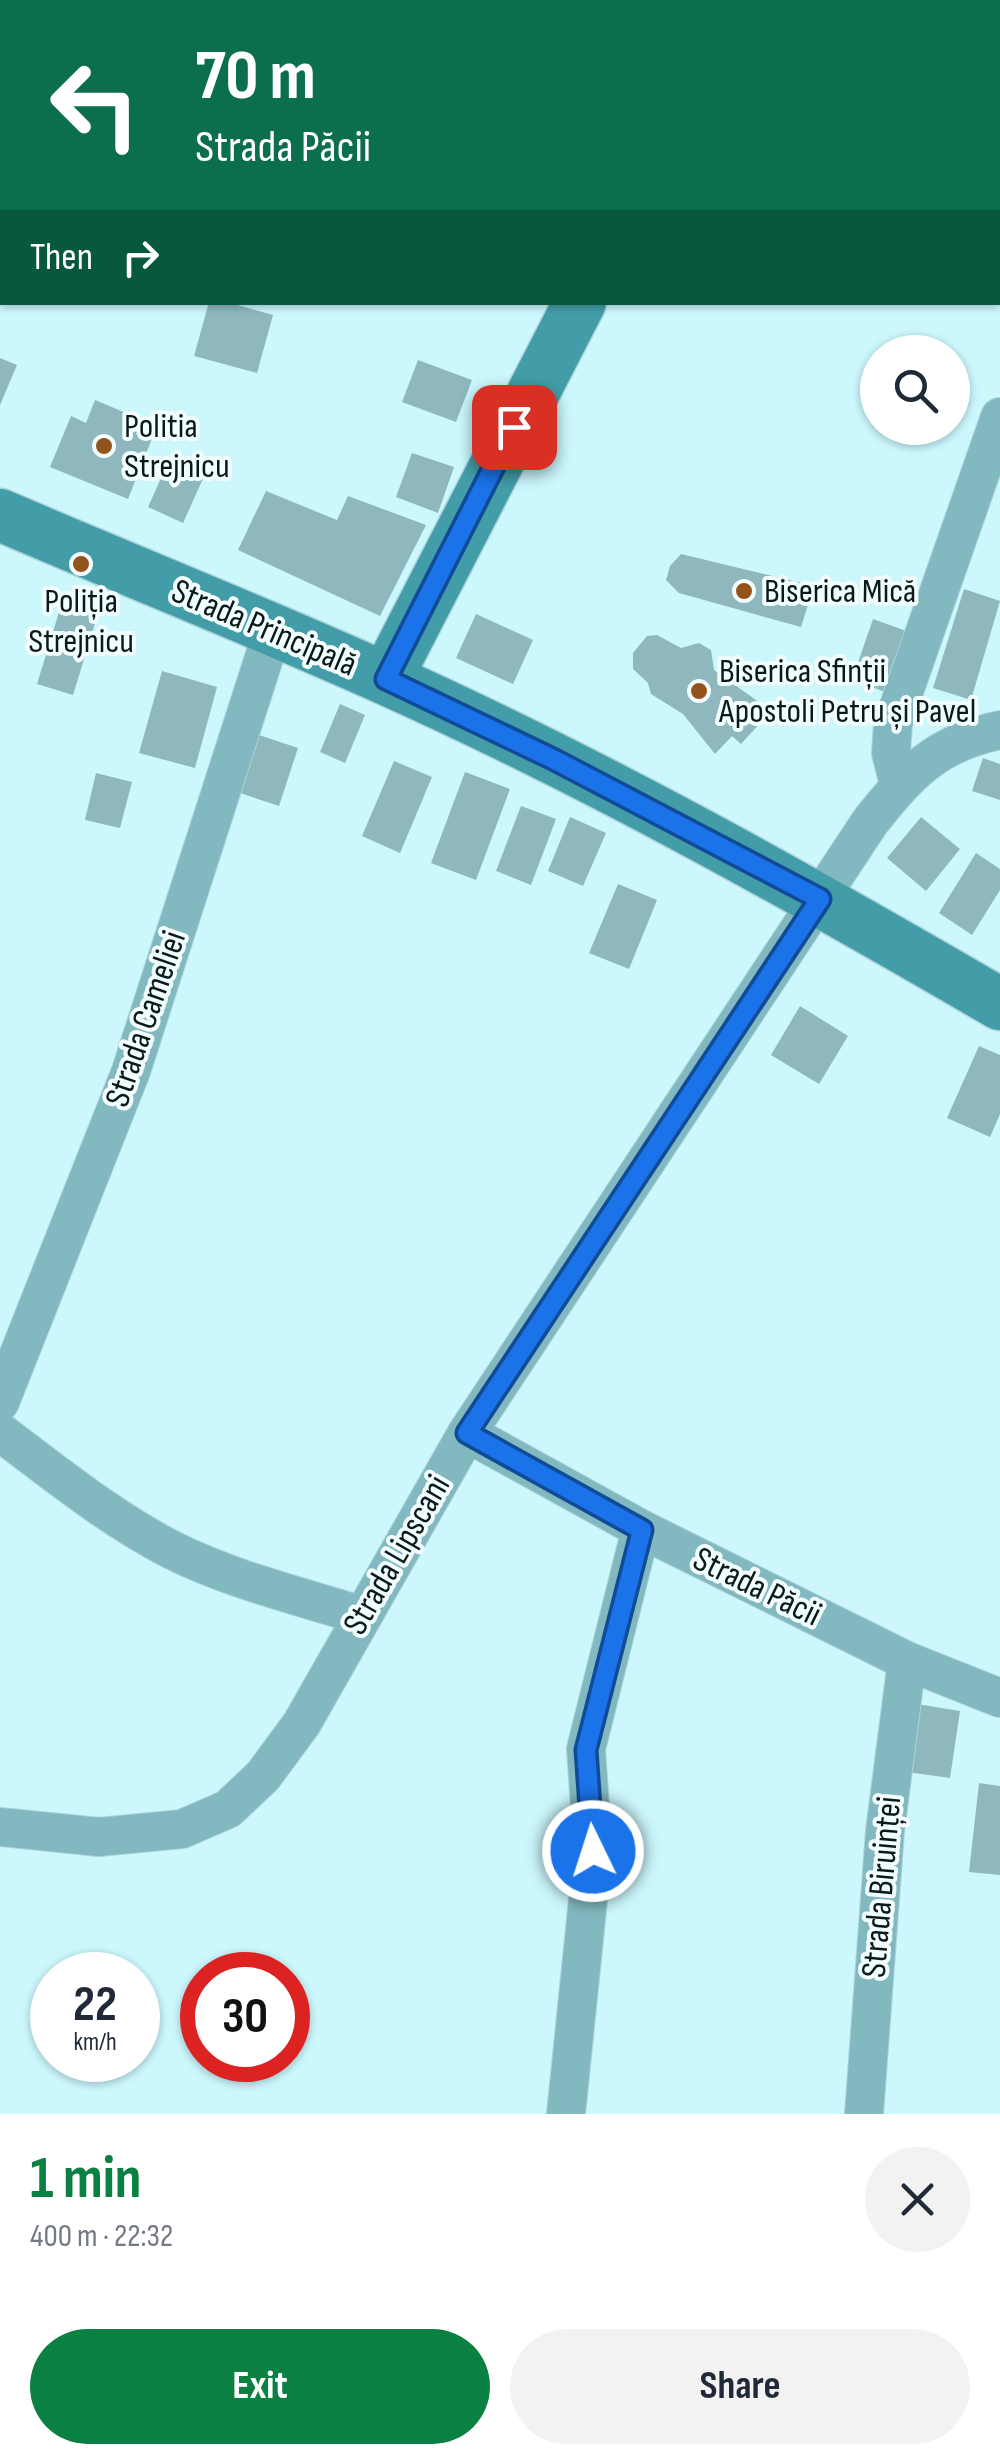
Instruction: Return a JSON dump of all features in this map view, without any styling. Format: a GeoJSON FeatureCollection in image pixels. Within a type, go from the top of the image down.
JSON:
{"type":"FeatureCollection","features":[{"type":"Feature","properties":{"kind":"main road"},"geometry":{"type":"LineString","coordinates":[[386,679],[578,305]]}},
{"type":"Feature","properties":{"kind":"main road","name":"Strada Principală"},"geometry":{"type":"LineString","coordinates":[[0,515],[386,679],[553,759],[820,899],[1000,1004]]}},
{"type":"Feature","properties":{"kind":"street"},"geometry":{"type":"LineString","coordinates":[[899,784],[891,752],[894,723],[1000,418]]}},
{"type":"Feature","properties":{"kind":"street","name":"Strada Cameliei"},"geometry":{"type":"LineString","coordinates":[[0,1402],[131,1070],[273,630]]}},
{"type":"Feature","properties":{"kind":"street","name":"Strada Lipscani"},"geometry":{"type":"LineString","coordinates":[[0,1828],[142,1836],[182,1829],[228,1809],[262,1776],[302,1723],[467,1433],[899,784],[932,756],[962,738],[1000,730]]}},
{"type":"Feature","properties":{"kind":"street"},"geometry":{"type":"LineString","coordinates":[[0,1432],[110,1515],[174,1550],[241,1578],[363,1616]]}},
{"type":"Feature","properties":{"kind":"street","name":"Strada Păcii"},"geometry":{"type":"LineString","coordinates":[[467,1433],[642,1530],[907,1661],[1000,1698]]}},
{"type":"Feature","properties":{"kind":"street"},"geometry":{"type":"LineString","coordinates":[[566,2114],[593,1851],[586,1750],[642,1530]]}},
{"type":"Feature","properties":{"kind":"street","name":"Strada Biruinței"},"geometry":{"type":"LineString","coordinates":[[864,2114],[885,1831],[907,1661]]}},
{"type":"Feature","properties":{"kind":"building"},"geometry":{"type":"Polygon","coordinates":[[[208,305],[238,305],[273,315],[257,373],[194,356],[208,305]]]}},
{"type":"Feature","properties":{"kind":"building"},"geometry":{"type":"Polygon","coordinates":[[[0,358],[17,365],[0,405],[0,358]]]}},
{"type":"Feature","properties":{"kind":"building"},"geometry":{"type":"Polygon","coordinates":[[[418,360],[472,380],[456,422],[402,402],[418,360]]]}},
{"type":"Feature","properties":{"kind":"building","name":"Politia Strejnicu"},"geometry":{"type":"Polygon","coordinates":[[[95,400],[157,426],[128,499],[50,467],[71,416],[86,423],[95,400]]]}},
{"type":"Feature","properties":{"kind":"building"},"geometry":{"type":"Polygon","coordinates":[[[412,453],[454,467],[438,513],[396,497],[412,453]]]}},
{"type":"Feature","properties":{"kind":"building"},"geometry":{"type":"Polygon","coordinates":[[[171,456],[206,472],[183,523],[148,507],[171,456]]]}},
{"type":"Feature","properties":{"kind":"building"},"geometry":{"type":"Polygon","coordinates":[[[266,491],[337,520],[348,496],[426,525],[380,616],[238,550],[266,491]]]}},
{"type":"Feature","properties":{"kind":"building","name":"Biserica Mică"},"geometry":{"type":"Polygon","coordinates":[[[681,554],[814,586],[801,627],[679,593],[666,580],[670,566],[681,554]]]}},
{"type":"Feature","properties":{"kind":"building"},"geometry":{"type":"Polygon","coordinates":[[[964,589],[1000,601],[971,700],[933,688],[964,589]]]}},
{"type":"Feature","properties":{"kind":"building"},"geometry":{"type":"Polygon","coordinates":[[[64,596],[100,607],[73,695],[37,684],[64,596]]]}},
{"type":"Feature","properties":{"kind":"building"},"geometry":{"type":"Polygon","coordinates":[[[476,614],[533,640],[513,684],[456,658],[476,614]]]}},
{"type":"Feature","properties":{"kind":"building"},"geometry":{"type":"Polygon","coordinates":[[[873,619],[912,633],[891,694],[852,680],[873,619]]]}},
{"type":"Feature","properties":{"kind":"building","name":"Biserica Sfinții Apostoli Petru și Pavel"},"geometry":{"type":"Polygon","coordinates":[[[657,635],[681,648],[699,643],[711,650],[714,670],[763,705],[757,714],[762,721],[741,744],[732,736],[715,754],[683,714],[651,694],[648,683],[633,669],[633,653],[647,636],[657,635]]]}},
{"type":"Feature","properties":{"kind":"building"},"geometry":{"type":"Polygon","coordinates":[[[162,671],[217,687],[195,768],[139,753],[162,671]]]}},
{"type":"Feature","properties":{"kind":"building"},"geometry":{"type":"Polygon","coordinates":[[[340,704],[365,715],[345,763],[320,752],[340,704]]]}},
{"type":"Feature","properties":{"kind":"building"},"geometry":{"type":"Polygon","coordinates":[[[256,734],[298,748],[279,806],[237,792],[256,734]]]}},
{"type":"Feature","properties":{"kind":"building"},"geometry":{"type":"Polygon","coordinates":[[[983,758],[1000,764],[1000,800],[972,791],[983,758]]]}},
{"type":"Feature","properties":{"kind":"building"},"geometry":{"type":"Polygon","coordinates":[[[394,761],[432,777],[400,853],[362,836],[394,761]]]}},
{"type":"Feature","properties":{"kind":"building"},"geometry":{"type":"Polygon","coordinates":[[[465,772],[510,789],[476,880],[431,863],[465,772]]]}},
{"type":"Feature","properties":{"kind":"building"},"geometry":{"type":"Polygon","coordinates":[[[96,773],[132,782],[120,828],[85,820],[96,773]]]}},
{"type":"Feature","properties":{"kind":"building"},"geometry":{"type":"Polygon","coordinates":[[[521,806],[556,819],[531,885],[496,871],[521,806]]]}},
{"type":"Feature","properties":{"kind":"building"},"geometry":{"type":"Polygon","coordinates":[[[570,817],[606,833],[583,886],[548,871],[570,817]]]}},
{"type":"Feature","properties":{"kind":"building"},"geometry":{"type":"Polygon","coordinates":[[[921,817],[960,849],[926,891],[887,858],[921,817]]]}},
{"type":"Feature","properties":{"kind":"building"},"geometry":{"type":"Polygon","coordinates":[[[976,853],[1000,869],[1000,890],[972,935],[939,913],[976,853]]]}},
{"type":"Feature","properties":{"kind":"building"},"geometry":{"type":"Polygon","coordinates":[[[618,884],[657,900],[629,969],[589,953],[618,884]]]}},
{"type":"Feature","properties":{"kind":"building"},"geometry":{"type":"Polygon","coordinates":[[[800,1006],[848,1036],[819,1084],[771,1055],[800,1006]]]}},
{"type":"Feature","properties":{"kind":"building"},"geometry":{"type":"Polygon","coordinates":[[[979,1046],[1000,1055],[1000,1114],[990,1137],[947,1118],[979,1046]]]}},
{"type":"Feature","properties":{"kind":"building"},"geometry":{"type":"Polygon","coordinates":[[[917,1704],[960,1711],[950,1778],[907,1772],[917,1704]]]}},
{"type":"Feature","properties":{"kind":"building"},"geometry":{"type":"Polygon","coordinates":[[[979,1783],[1000,1786],[1000,1875],[969,1872],[979,1783]]]}},
{"type":"Feature","properties":{"kind":"place","name":"Politia Strejnicu"},"geometry":{"type":"Point","coordinates":[104,446]}},
{"type":"Feature","properties":{"kind":"place","name":"Poliția Strejnicu"},"geometry":{"type":"Point","coordinates":[81,564]}},
{"type":"Feature","properties":{"kind":"place","name":"Biserica Mică"},"geometry":{"type":"Point","coordinates":[744,591]}},
{"type":"Feature","properties":{"kind":"place","name":"Biserica Sfinții Apostoli Petru și Pavel"},"geometry":{"type":"Point","coordinates":[699,691]}},
{"type":"Feature","properties":{"kind":"route"},"geometry":{"type":"LineString","coordinates":[[514,427],[386,679],[553,759],[820,899],[467,1433],[642,1530],[586,1750],[593,1851]]}}]}
